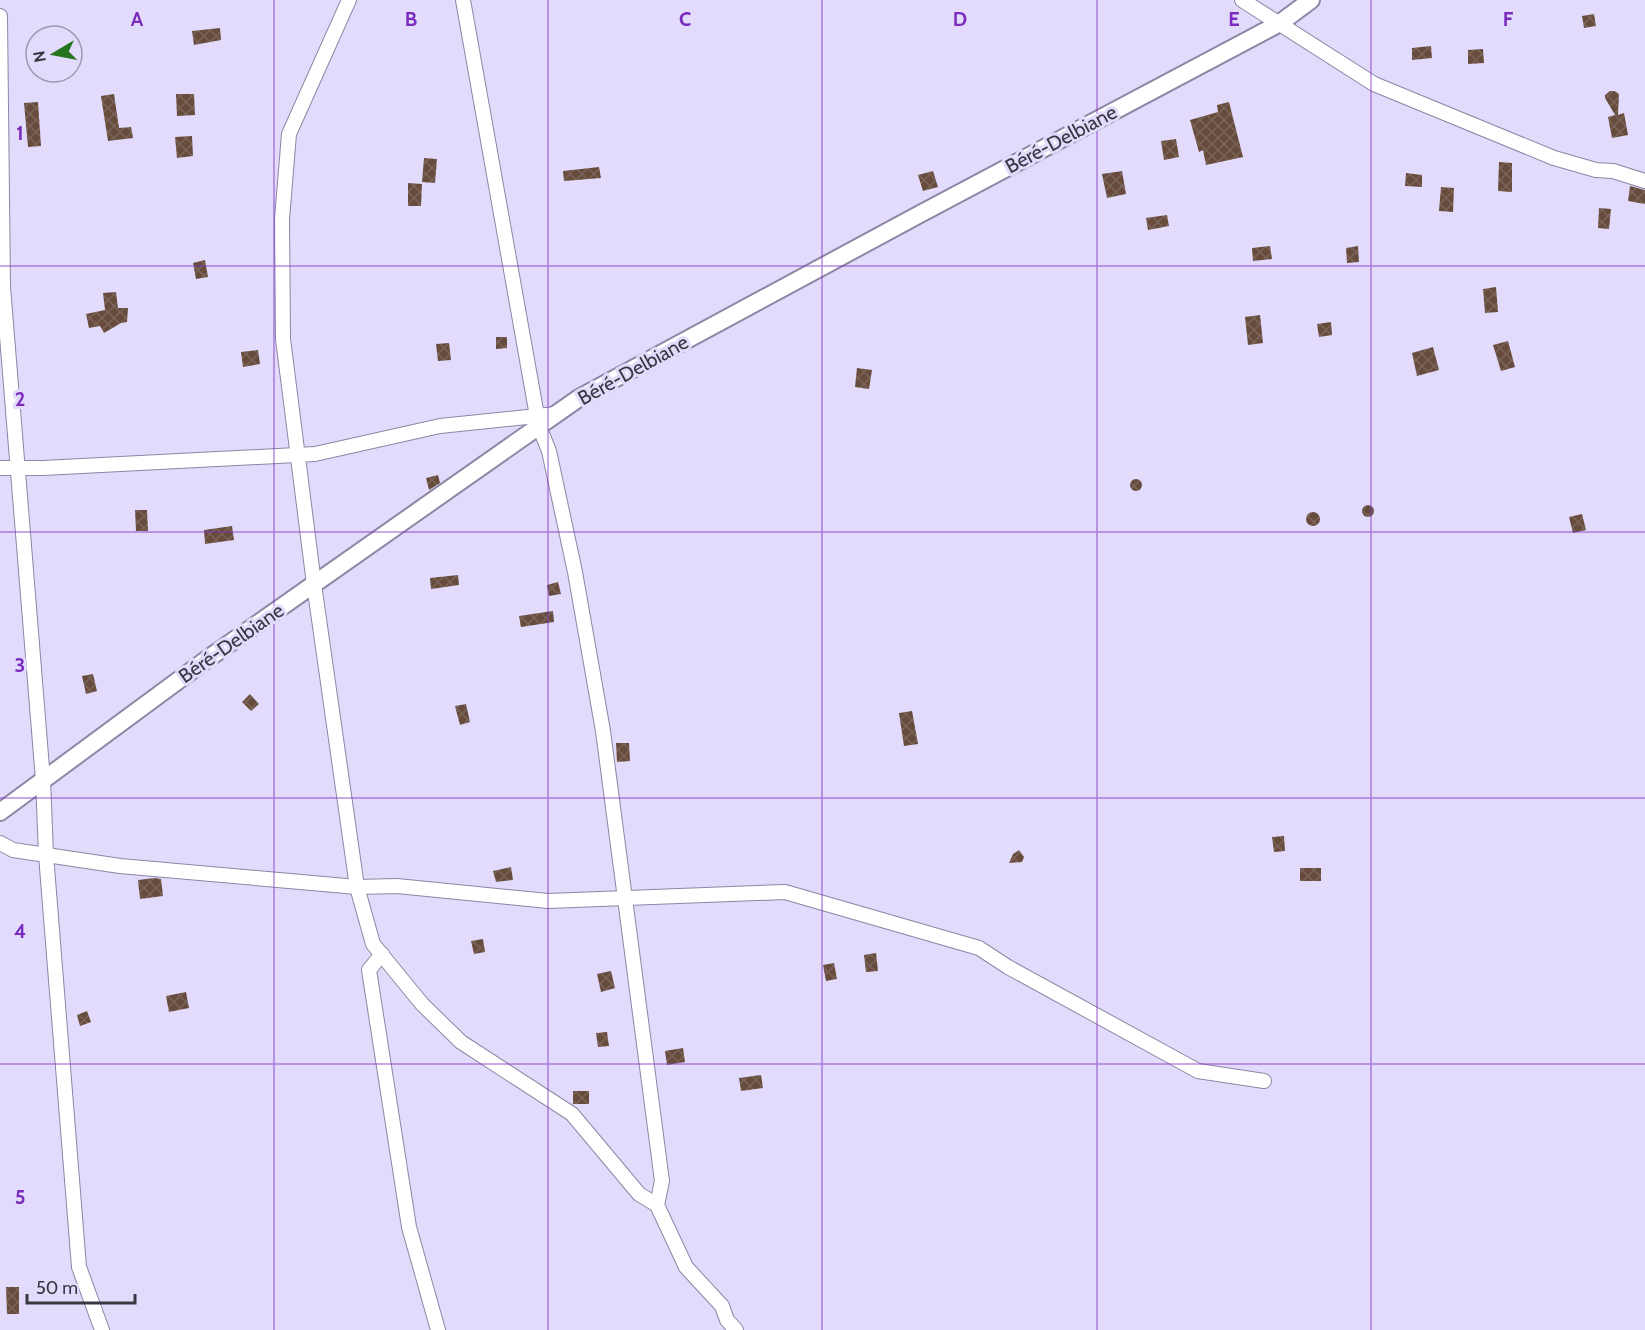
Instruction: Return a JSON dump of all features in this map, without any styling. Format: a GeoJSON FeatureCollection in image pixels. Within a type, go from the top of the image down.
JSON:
{"type":"FeatureCollection","features":[{"type":"Feature","properties":{"kind":"street"},"geometry":{"type":"LineString","coordinates":[[349,0],[289,134],[282,219],[284,339],[297,455],[357,887],[374,944],[422,1004],[461,1042],[572,1114],[639,1194],[657,1205],[686,1267],[722,1306],[727,1320],[736,1330]]}},
{"type":"Feature","properties":{"kind":"street"},"geometry":{"type":"LineString","coordinates":[[463,0],[538,421],[549,452],[575,572],[603,731],[662,1181],[657,1205]]}},
{"type":"Feature","properties":{"kind":"street"},"geometry":{"type":"LineString","coordinates":[[1242,0],[1374,84],[1554,158],[1596,170],[1613,171],[1645,181]]}},
{"type":"Feature","properties":{"kind":"street","name":"Béré-Delbiane"},"geometry":{"type":"LineString","coordinates":[[0,812],[206,660],[538,421],[556,414],[589,393],[920,214],[1280,23],[1311,0]]}},
{"type":"Feature","properties":{"kind":"street"},"geometry":{"type":"LineString","coordinates":[[0,16],[3,287],[43,780],[46,855],[79,1267],[102,1330]]}},
{"type":"Feature","properties":{"kind":"street"},"geometry":{"type":"LineString","coordinates":[[0,468],[315,454],[440,426],[538,421]]}},
{"type":"Feature","properties":{"kind":"street"},"geometry":{"type":"LineString","coordinates":[[0,843],[13,850],[120,866],[357,887],[397,886],[548,901],[785,892],[979,948],[1008,968],[1198,1071],[1264,1081]]}},
{"type":"Feature","properties":{"kind":"street"},"geometry":{"type":"LineString","coordinates":[[382,954],[369,970],[409,1227],[438,1330]]}},
{"type":"Feature","properties":{"kind":"building"},"geometry":{"type":"Polygon","coordinates":[[[1594,14],[1596,26],[1584,28],[1582,16],[1594,14]]]}},
{"type":"Feature","properties":{"kind":"building"},"geometry":{"type":"Polygon","coordinates":[[[220,28],[221,40],[194,45],[192,31],[220,28]]]}},
{"type":"Feature","properties":{"kind":"building"},"geometry":{"type":"Polygon","coordinates":[[[1431,46],[1432,58],[1412,60],[1412,48],[1431,46]]]}},
{"type":"Feature","properties":{"kind":"building"},"geometry":{"type":"Polygon","coordinates":[[[1483,49],[1484,63],[1468,64],[1468,50],[1483,49]]]}},
{"type":"Feature","properties":{"kind":"building"},"geometry":{"type":"Polygon","coordinates":[[[1610,91],[1619,94],[1618,115],[1624,113],[1628,135],[1612,138],[1608,117],[1615,115],[1605,98],[1610,91]]]}},
{"type":"Feature","properties":{"kind":"building"},"geometry":{"type":"Polygon","coordinates":[[[114,94],[119,128],[131,127],[133,138],[108,141],[101,96],[114,94]]]}},
{"type":"Feature","properties":{"kind":"building"},"geometry":{"type":"Polygon","coordinates":[[[176,94],[194,94],[195,115],[177,116],[176,94]]]}},
{"type":"Feature","properties":{"kind":"building"},"geometry":{"type":"Polygon","coordinates":[[[38,102],[41,146],[28,147],[24,103],[38,102]]]}},
{"type":"Feature","properties":{"kind":"building"},"geometry":{"type":"Polygon","coordinates":[[[1229,102],[1243,157],[1206,165],[1203,150],[1199,152],[1190,120],[1218,112],[1217,105],[1229,102]]]}},
{"type":"Feature","properties":{"kind":"building"},"geometry":{"type":"Polygon","coordinates":[[[192,136],[193,156],[177,158],[175,137],[192,136]]]}},
{"type":"Feature","properties":{"kind":"building"},"geometry":{"type":"Polygon","coordinates":[[[1176,139],[1179,157],[1164,160],[1161,141],[1176,139]]]}},
{"type":"Feature","properties":{"kind":"building"},"geometry":{"type":"Polygon","coordinates":[[[424,158],[437,159],[435,183],[422,182],[424,158]]]}},
{"type":"Feature","properties":{"kind":"building"},"geometry":{"type":"Polygon","coordinates":[[[1499,162],[1512,163],[1512,192],[1498,191],[1499,162]]]}},
{"type":"Feature","properties":{"kind":"building"},"geometry":{"type":"Polygon","coordinates":[[[599,167],[601,178],[564,181],[563,171],[599,167]]]}},
{"type":"Feature","properties":{"kind":"building"},"geometry":{"type":"Polygon","coordinates":[[[933,171],[938,187],[923,191],[918,175],[933,171]]]}},
{"type":"Feature","properties":{"kind":"building"},"geometry":{"type":"Polygon","coordinates":[[[1122,171],[1126,194],[1107,198],[1102,174],[1122,171]]]}},
{"type":"Feature","properties":{"kind":"building"},"geometry":{"type":"Polygon","coordinates":[[[1406,173],[1422,175],[1422,187],[1405,186],[1406,173]]]}},
{"type":"Feature","properties":{"kind":"building"},"geometry":{"type":"Polygon","coordinates":[[[408,183],[422,184],[421,206],[408,206],[408,183]]]}},
{"type":"Feature","properties":{"kind":"building"},"geometry":{"type":"Polygon","coordinates":[[[1630,186],[1645,190],[1645,204],[1628,201],[1630,186]]]}},
{"type":"Feature","properties":{"kind":"building"},"geometry":{"type":"Polygon","coordinates":[[[1441,187],[1454,188],[1453,212],[1439,211],[1441,187]]]}},
{"type":"Feature","properties":{"kind":"building"},"geometry":{"type":"Polygon","coordinates":[[[1599,208],[1611,209],[1609,229],[1598,228],[1599,208]]]}},
{"type":"Feature","properties":{"kind":"building"},"geometry":{"type":"Polygon","coordinates":[[[1167,215],[1169,226],[1148,230],[1146,218],[1167,215]]]}},
{"type":"Feature","properties":{"kind":"building"},"geometry":{"type":"Polygon","coordinates":[[[1270,246],[1272,259],[1253,261],[1252,248],[1270,246]]]}},
{"type":"Feature","properties":{"kind":"building"},"geometry":{"type":"Polygon","coordinates":[[[1358,246],[1359,262],[1347,263],[1346,248],[1358,246]]]}},
{"type":"Feature","properties":{"kind":"building"},"geometry":{"type":"Polygon","coordinates":[[[205,260],[208,277],[196,279],[193,263],[205,260]]]}},
{"type":"Feature","properties":{"kind":"building"},"geometry":{"type":"Polygon","coordinates":[[[1496,287],[1498,312],[1485,313],[1483,289],[1496,287]]]}},
{"type":"Feature","properties":{"kind":"building"},"geometry":{"type":"Polygon","coordinates":[[[116,292],[118,308],[128,308],[127,322],[104,333],[100,326],[89,328],[86,314],[105,310],[103,293],[116,292]]]}},
{"type":"Feature","properties":{"kind":"building"},"geometry":{"type":"Polygon","coordinates":[[[1260,315],[1263,343],[1248,345],[1245,317],[1260,315]]]}},
{"type":"Feature","properties":{"kind":"building"},"geometry":{"type":"Polygon","coordinates":[[[1331,322],[1332,335],[1319,337],[1317,324],[1331,322]]]}},
{"type":"Feature","properties":{"kind":"building"},"geometry":{"type":"Polygon","coordinates":[[[496,337],[507,337],[507,348],[496,349],[496,337]]]}},
{"type":"Feature","properties":{"kind":"building"},"geometry":{"type":"Polygon","coordinates":[[[1508,341],[1515,367],[1501,371],[1493,345],[1508,341]]]}},
{"type":"Feature","properties":{"kind":"building"},"geometry":{"type":"Polygon","coordinates":[[[449,343],[451,360],[438,361],[436,344],[449,343]]]}},
{"type":"Feature","properties":{"kind":"building"},"geometry":{"type":"Polygon","coordinates":[[[1433,347],[1439,370],[1417,376],[1412,353],[1433,347]]]}},
{"type":"Feature","properties":{"kind":"building"},"geometry":{"type":"Polygon","coordinates":[[[258,350],[260,364],[243,367],[241,352],[258,350]]]}},
{"type":"Feature","properties":{"kind":"building"},"geometry":{"type":"Polygon","coordinates":[[[857,368],[872,370],[869,389],[855,387],[857,368]]]}},
{"type":"Feature","properties":{"kind":"building"},"geometry":{"type":"Polygon","coordinates":[[[438,475],[440,483],[429,490],[426,478],[438,475]]]}},
{"type":"Feature","properties":{"kind":"building"},"geometry":{"type":"Polygon","coordinates":[[[1138,479],[1142,485],[1138,491],[1134,491],[1130,483],[1138,479]]]}},
{"type":"Feature","properties":{"kind":"building"},"geometry":{"type":"Polygon","coordinates":[[[1370,505],[1374,511],[1370,517],[1366,517],[1362,509],[1370,505]]]}},
{"type":"Feature","properties":{"kind":"building"},"geometry":{"type":"Polygon","coordinates":[[[135,510],[147,510],[148,531],[136,531],[135,510]]]}},
{"type":"Feature","properties":{"kind":"building"},"geometry":{"type":"Polygon","coordinates":[[[1310,512],[1316,512],[1320,519],[1316,526],[1310,526],[1306,522],[1306,516],[1310,512]]]}},
{"type":"Feature","properties":{"kind":"building"},"geometry":{"type":"Polygon","coordinates":[[[1582,514],[1586,530],[1573,533],[1569,517],[1582,514]]]}},
{"type":"Feature","properties":{"kind":"building"},"geometry":{"type":"Polygon","coordinates":[[[232,526],[234,540],[205,544],[204,530],[232,526]]]}},
{"type":"Feature","properties":{"kind":"building"},"geometry":{"type":"Polygon","coordinates":[[[458,575],[459,585],[431,589],[430,578],[458,575]]]}},
{"type":"Feature","properties":{"kind":"building"},"geometry":{"type":"Polygon","coordinates":[[[558,582],[561,594],[549,596],[547,585],[558,582]]]}},
{"type":"Feature","properties":{"kind":"building"},"geometry":{"type":"Polygon","coordinates":[[[553,611],[554,622],[521,627],[519,616],[553,611]]]}},
{"type":"Feature","properties":{"kind":"building"},"geometry":{"type":"Polygon","coordinates":[[[93,674],[97,691],[86,694],[82,676],[93,674]]]}},
{"type":"Feature","properties":{"kind":"building"},"geometry":{"type":"Polygon","coordinates":[[[250,694],[259,704],[251,711],[242,702],[250,694]]]}},
{"type":"Feature","properties":{"kind":"building"},"geometry":{"type":"Polygon","coordinates":[[[466,704],[470,722],[460,725],[455,706],[466,704]]]}},
{"type":"Feature","properties":{"kind":"building"},"geometry":{"type":"Polygon","coordinates":[[[912,711],[918,744],[904,746],[899,713],[912,711]]]}},
{"type":"Feature","properties":{"kind":"building"},"geometry":{"type":"Polygon","coordinates":[[[616,743],[629,743],[630,761],[617,762],[616,743]]]}},
{"type":"Feature","properties":{"kind":"building"},"geometry":{"type":"Polygon","coordinates":[[[1284,836],[1285,851],[1274,852],[1272,837],[1284,836]]]}},
{"type":"Feature","properties":{"kind":"building"},"geometry":{"type":"Polygon","coordinates":[[[1019,850],[1024,857],[1022,862],[1009,863],[1013,854],[1019,850]]]}},
{"type":"Feature","properties":{"kind":"building"},"geometry":{"type":"Polygon","coordinates":[[[511,867],[513,880],[496,882],[493,871],[511,867]]]}},
{"type":"Feature","properties":{"kind":"building"},"geometry":{"type":"Polygon","coordinates":[[[1300,868],[1321,868],[1321,881],[1300,881],[1300,868]]]}},
{"type":"Feature","properties":{"kind":"building"},"geometry":{"type":"Polygon","coordinates":[[[161,879],[163,896],[140,899],[138,880],[161,879]]]}},
{"type":"Feature","properties":{"kind":"building"},"geometry":{"type":"Polygon","coordinates":[[[483,939],[485,952],[474,954],[471,941],[483,939]]]}},
{"type":"Feature","properties":{"kind":"building"},"geometry":{"type":"Polygon","coordinates":[[[876,953],[878,971],[866,972],[864,955],[876,953]]]}},
{"type":"Feature","properties":{"kind":"building"},"geometry":{"type":"Polygon","coordinates":[[[834,963],[837,979],[826,981],[823,965],[834,963]]]}},
{"type":"Feature","properties":{"kind":"building"},"geometry":{"type":"Polygon","coordinates":[[[611,971],[615,988],[601,992],[597,974],[611,971]]]}},
{"type":"Feature","properties":{"kind":"building"},"geometry":{"type":"Polygon","coordinates":[[[186,992],[189,1008],[169,1012],[166,996],[186,992]]]}},
{"type":"Feature","properties":{"kind":"building"},"geometry":{"type":"Polygon","coordinates":[[[87,1011],[91,1022],[80,1026],[77,1015],[87,1011]]]}},
{"type":"Feature","properties":{"kind":"building"},"geometry":{"type":"Polygon","coordinates":[[[607,1032],[609,1046],[598,1047],[596,1033],[607,1032]]]}},
{"type":"Feature","properties":{"kind":"building"},"geometry":{"type":"Polygon","coordinates":[[[683,1048],[685,1062],[667,1065],[665,1051],[683,1048]]]}},
{"type":"Feature","properties":{"kind":"building"},"geometry":{"type":"Polygon","coordinates":[[[761,1075],[763,1088],[741,1091],[739,1078],[761,1075]]]}},
{"type":"Feature","properties":{"kind":"building"},"geometry":{"type":"Polygon","coordinates":[[[573,1091],[589,1091],[589,1104],[573,1104],[573,1091]]]}},
{"type":"Feature","properties":{"kind":"building"},"geometry":{"type":"Polygon","coordinates":[[[6,1287],[19,1287],[19,1314],[7,1314],[6,1287]]]}}]}
